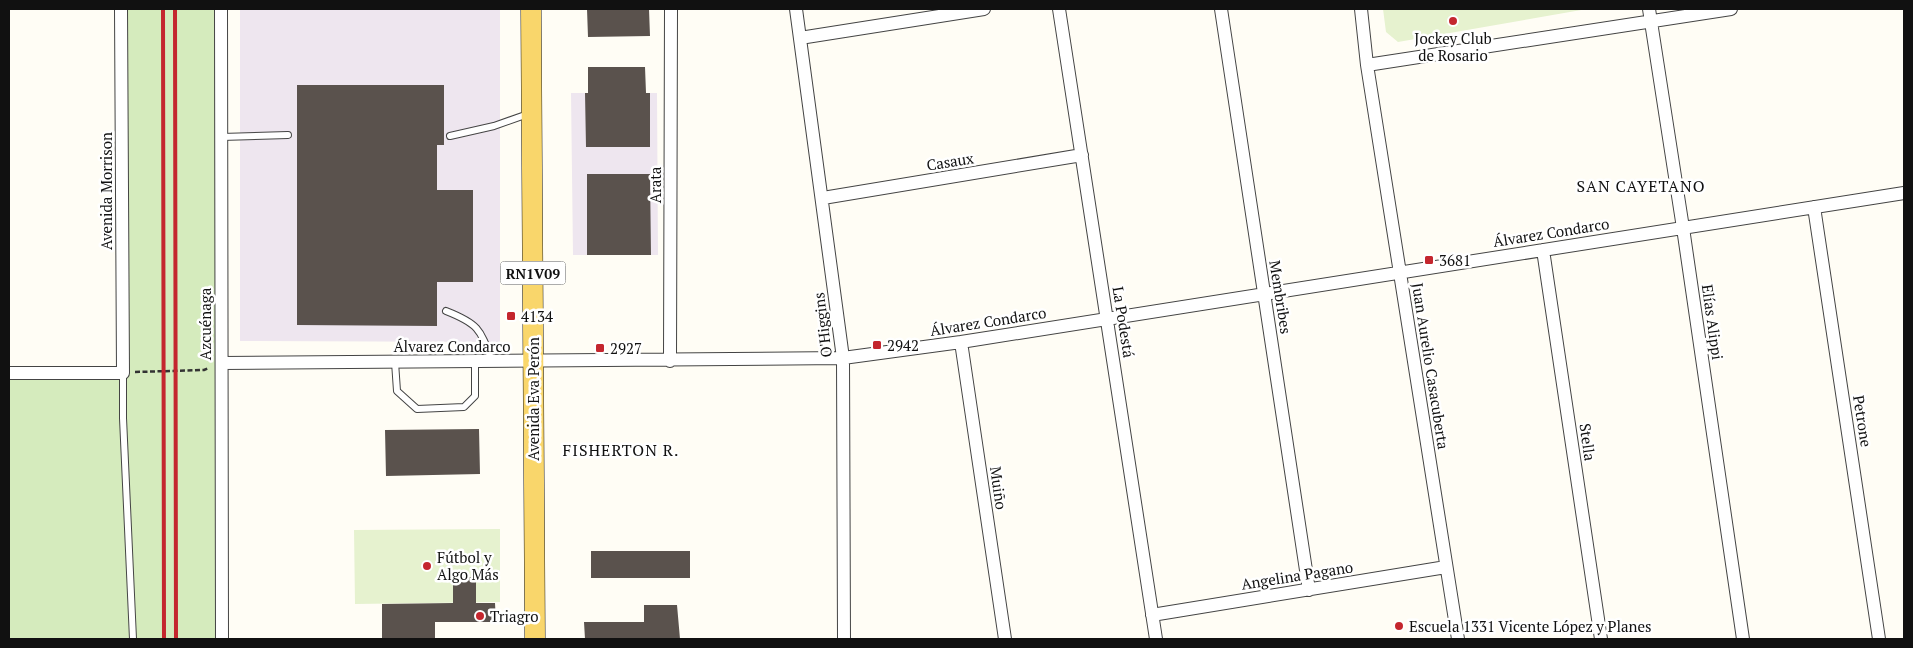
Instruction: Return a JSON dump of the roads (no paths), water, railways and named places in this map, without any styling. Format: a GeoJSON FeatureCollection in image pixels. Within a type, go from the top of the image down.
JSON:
{"type":"FeatureCollection","features":[{"type":"Feature","properties":{"kind":"main road","name":"Avenida Eva Perón"},"geometry":{"type":"LineString","coordinates":[[531,9],[535,639]]}},
{"type":"Feature","properties":{"kind":"street","name":"Avenida Morrison"},"geometry":{"type":"LineString","coordinates":[[121,9],[123,373]]}},
{"type":"Feature","properties":{"kind":"street","name":"Azcuénaga"},"geometry":{"type":"LineString","coordinates":[[221,9],[222,639]]}},
{"type":"Feature","properties":{"kind":"street","name":"Arata"},"geometry":{"type":"LineString","coordinates":[[670,361],[671,9]]}},
{"type":"Feature","properties":{"kind":"street","name":"O'Higgins"},"geometry":{"type":"LineString","coordinates":[[796,9],[823,198],[843,358],[844,639]]}},
{"type":"Feature","properties":{"kind":"street"},"geometry":{"type":"LineString","coordinates":[[800,38],[984,9]]}},
{"type":"Feature","properties":{"kind":"street","name":"La Podestá"},"geometry":{"type":"LineString","coordinates":[[1059,9],[1156,639]]}},
{"type":"Feature","properties":{"kind":"street","name":"Membribes"},"geometry":{"type":"LineString","coordinates":[[1221,9],[1309,590]]}},
{"type":"Feature","properties":{"kind":"street","name":"Juan Aurelio Casacuberta"},"geometry":{"type":"LineString","coordinates":[[1361,9],[1367,66],[1458,639]]}},
{"type":"Feature","properties":{"kind":"street"},"geometry":{"type":"LineString","coordinates":[[1367,66],[1650,15],[1731,9]]}},
{"type":"Feature","properties":{"kind":"street","name":"Elías Alippi"},"geometry":{"type":"LineString","coordinates":[[1650,15],[1743,639]]}},
{"type":"Feature","properties":{"kind":"street","name":"Casaux"},"geometry":{"type":"LineString","coordinates":[[823,198],[1082,155]]}},
{"type":"Feature","properties":{"kind":"street","name":"Álvarez Condarco"},"geometry":{"type":"LineString","coordinates":[[222,363],[670,361],[843,358],[961,342],[1904,193]]}},
{"type":"Feature","properties":{"kind":"street","name":"Petrone"},"geometry":{"type":"LineString","coordinates":[[1814,207],[1879,639]]}},
{"type":"Feature","properties":{"kind":"street","name":"Stella"},"geometry":{"type":"LineString","coordinates":[[1544,250],[1601,639]]}},
{"type":"Feature","properties":{"kind":"street","name":"Muiño"},"geometry":{"type":"LineString","coordinates":[[961,342],[1005,639]]}},
{"type":"Feature","properties":{"kind":"street"},"geometry":{"type":"LineString","coordinates":[[9,373],[123,373]]}},
{"type":"Feature","properties":{"kind":"street","name":"Angelina Pagano"},"geometry":{"type":"LineString","coordinates":[[1152,615],[1446,567]]}},
{"type":"Feature","properties":{"kind":"lane"},"geometry":{"type":"LineString","coordinates":[[450,136],[494,126],[532,113]]}},
{"type":"Feature","properties":{"kind":"lane"},"geometry":{"type":"LineString","coordinates":[[221,137],[288,135]]}},
{"type":"Feature","properties":{"kind":"lane"},"geometry":{"type":"LineString","coordinates":[[446,311],[464,318],[481,332],[493,362]]}},
{"type":"Feature","properties":{"kind":"lane"},"geometry":{"type":"LineString","coordinates":[[395,362],[397,391],[417,409],[464,408],[476,396],[475,362]]}},
{"type":"Feature","properties":{"kind":"lane"},"geometry":{"type":"LineString","coordinates":[[123,373],[122,418],[133,639]]}},
{"type":"Feature","properties":{"kind":"railway"},"geometry":{"type":"LineString","coordinates":[[163,9],[164,639]]}},
{"type":"Feature","properties":{"kind":"railway"},"geometry":{"type":"LineString","coordinates":[[175,9],[176,639]]}},
{"type":"Feature","properties":{"kind":"place","name":"Jockey Club de Rosario"},"geometry":{"type":"Point","coordinates":[1453,21]}},
{"type":"Feature","properties":{"kind":"place","name":"3681"},"geometry":{"type":"Point","coordinates":[1429,260]}},
{"type":"Feature","properties":{"kind":"place","name":"4134"},"geometry":{"type":"Point","coordinates":[511,316]}},
{"type":"Feature","properties":{"kind":"place","name":"2942"},"geometry":{"type":"Point","coordinates":[877,345]}},
{"type":"Feature","properties":{"kind":"place","name":"2927"},"geometry":{"type":"Point","coordinates":[600,348]}},
{"type":"Feature","properties":{"kind":"place","name":"Fútbol y Algo Más"},"geometry":{"type":"Point","coordinates":[427,566]}},
{"type":"Feature","properties":{"kind":"place","name":"Triagro"},"geometry":{"type":"Point","coordinates":[480,616]}},
{"type":"Feature","properties":{"kind":"place","name":"Escuela 1331 Vicente López y Planes"},"geometry":{"type":"Point","coordinates":[1399,626]}},
{"type":"Feature","properties":{"kind":"district","name":"SAN CAYETANO"},"geometry":{"type":"Point","coordinates":[1641,186]}},
{"type":"Feature","properties":{"kind":"district","name":"FISHERTON R."},"geometry":{"type":"Point","coordinates":[621,450]}}]}
